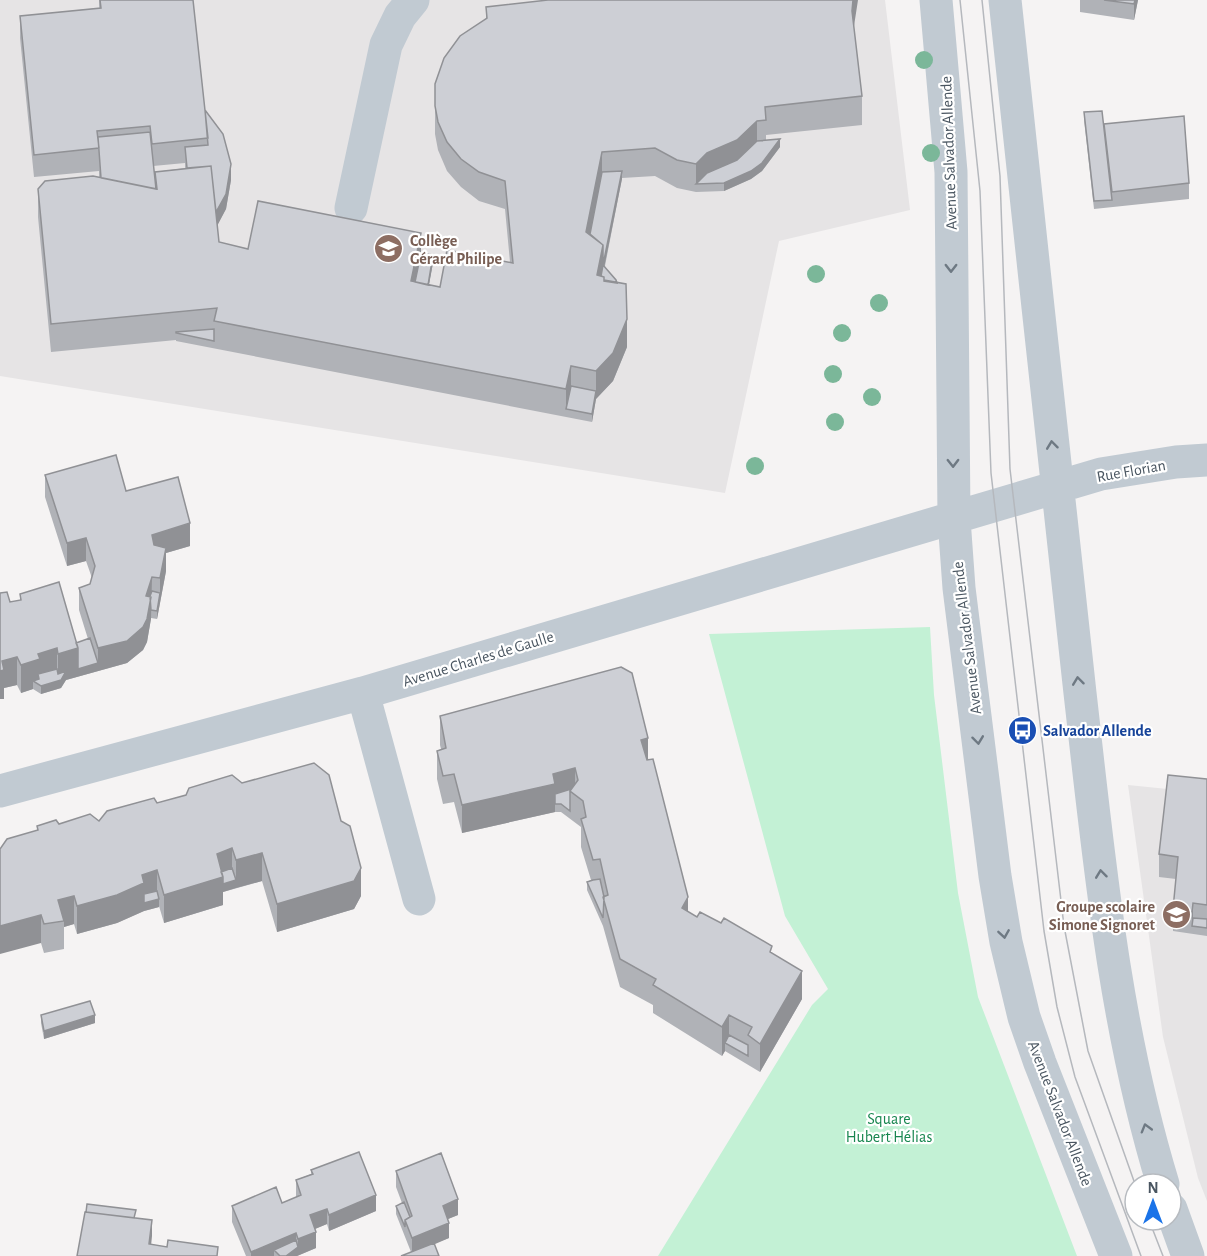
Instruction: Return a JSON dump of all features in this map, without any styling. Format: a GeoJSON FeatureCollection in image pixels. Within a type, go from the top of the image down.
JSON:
{"type":"FeatureCollection","features":[{"type":"Feature","properties":{"kind":"street"},"geometry":{"type":"LineString","coordinates":[[351,208],[386,45],[400,16],[413,0]]}},
{"type":"Feature","properties":{"kind":"street","name":"Avenue Salvador Allende"},"geometry":{"type":"LineString","coordinates":[[936,0],[951,172],[954,519],[959,588],[1005,942],[1024,1017],[1040,1063],[1116,1256]]}},
{"type":"Feature","properties":{"kind":"street"},"geometry":{"type":"LineString","coordinates":[[1005,0],[1108,939],[1138,1102],[1159,1172]]}},
{"type":"Feature","properties":{"kind":"street","name":"Rue Florian"},"geometry":{"type":"LineString","coordinates":[[954,519],[1101,474],[1176,462],[1207,460]]}},
{"type":"Feature","properties":{"kind":"street","name":"Avenue Charles de Gaulle"},"geometry":{"type":"LineString","coordinates":[[0,791],[363,693],[954,519]]}},
{"type":"Feature","properties":{"kind":"street"},"geometry":{"type":"LineString","coordinates":[[363,693],[419,899]]}},
{"type":"Feature","properties":{"kind":"street"},"geometry":{"type":"LineString","coordinates":[[1179,1232],[1188,1256]]}},
{"type":"Feature","properties":{"kind":"shaded area","name":"Collège Gérard Philipe"},"geometry":{"type":"Polygon","coordinates":[[[0,0],[885,0],[910,210],[779,241],[725,493],[0,376],[0,0]]]}},
{"type":"Feature","properties":{"kind":"shaded area","name":"Groupe scolaire Simone Signoret"},"geometry":{"type":"Polygon","coordinates":[[[1128,785],[1207,793],[1207,1201],[1198,1178],[1163,1037],[1128,785]]]}},
{"type":"Feature","properties":{"kind":"green space","name":"Square Hubert Hélias"},"geometry":{"type":"Polygon","coordinates":[[[930,627],[934,695],[958,893],[978,997],[1077,1256],[658,1256],[812,1005],[828,989],[785,916],[709,634],[930,627]]]}},
{"type":"Feature","properties":{"kind":"building"},"geometry":{"type":"Polygon","coordinates":[[[100,0],[193,0],[208,138],[152,144],[150,126],[97,131],[99,148],[34,155],[20,16],[101,8],[100,0]]]}},
{"type":"Feature","properties":{"kind":"building"},"geometry":{"type":"Polygon","coordinates":[[[548,0],[853,0],[852,11],[862,96],[765,107],[766,120],[757,121],[737,140],[707,153],[696,164],[677,160],[655,148],[602,152],[586,232],[603,245],[597,275],[604,277],[604,280],[626,284],[627,319],[613,353],[596,371],[571,366],[566,389],[214,321],[217,308],[51,324],[38,189],[45,181],[93,176],[157,189],[155,172],[211,166],[219,242],[248,249],[258,201],[421,233],[411,281],[440,287],[447,250],[513,263],[505,181],[479,172],[461,159],[447,142],[438,122],[435,84],[444,58],[460,36],[487,18],[486,7],[548,0]]]}},
{"type":"Feature","properties":{"kind":"building"},"geometry":{"type":"Polygon","coordinates":[[[1104,0],[1135,0],[1134,4],[1104,0]]]}},
{"type":"Feature","properties":{"kind":"building"},"geometry":{"type":"Polygon","coordinates":[[[205,110],[223,134],[231,164],[226,194],[216,212],[211,166],[187,168],[185,147],[208,145],[205,110]]]}},
{"type":"Feature","properties":{"kind":"building"},"geometry":{"type":"Polygon","coordinates":[[[1102,111],[1112,200],[1094,201],[1084,112],[1102,111]]]}},
{"type":"Feature","properties":{"kind":"building"},"geometry":{"type":"Polygon","coordinates":[[[1184,116],[1189,183],[1112,192],[1104,124],[1184,116]]]}},
{"type":"Feature","properties":{"kind":"building"},"geometry":{"type":"Polygon","coordinates":[[[150,132],[156,189],[101,178],[98,137],[150,132]]]}},
{"type":"Feature","properties":{"kind":"building"},"geometry":{"type":"Polygon","coordinates":[[[780,139],[762,163],[751,171],[724,183],[696,184],[707,173],[737,160],[757,141],[780,139]]]}},
{"type":"Feature","properties":{"kind":"building"},"geometry":{"type":"Polygon","coordinates":[[[622,171],[603,265],[603,245],[590,234],[602,172],[622,171]]]}},
{"type":"Feature","properties":{"kind":"building"},"geometry":{"type":"Polygon","coordinates":[[[421,253],[433,255],[428,285],[415,282],[421,253]]]}},
{"type":"Feature","properties":{"kind":"building"},"geometry":{"type":"Polygon","coordinates":[[[603,265],[617,283],[604,281],[604,277],[601,276],[603,265]]]}},
{"type":"Feature","properties":{"kind":"building"},"geometry":{"type":"Polygon","coordinates":[[[214,329],[214,341],[176,333],[176,332],[214,329]]]}},
{"type":"Feature","properties":{"kind":"building"},"geometry":{"type":"Polygon","coordinates":[[[571,386],[596,391],[592,414],[566,409],[571,386]]]}},
{"type":"Feature","properties":{"kind":"building"},"geometry":{"type":"Polygon","coordinates":[[[116,455],[126,491],[178,477],[190,523],[152,535],[154,545],[166,548],[160,578],[152,577],[146,596],[151,597],[147,619],[143,627],[127,641],[98,648],[79,588],[90,584],[95,566],[86,538],[67,543],[45,475],[116,455]]]}},
{"type":"Feature","properties":{"kind":"building"},"geometry":{"type":"Polygon","coordinates":[[[59,582],[78,648],[58,654],[57,648],[38,654],[40,659],[21,665],[17,657],[2,661],[4,670],[0,671],[0,593],[7,592],[10,602],[21,600],[20,594],[59,582]]]}},
{"type":"Feature","properties":{"kind":"building"},"geometry":{"type":"Polygon","coordinates":[[[152,591],[160,593],[157,611],[151,610],[152,591]]]}},
{"type":"Feature","properties":{"kind":"building"},"geometry":{"type":"Polygon","coordinates":[[[90,638],[98,663],[78,669],[76,643],[90,638]]]}},
{"type":"Feature","properties":{"kind":"building"},"geometry":{"type":"Polygon","coordinates":[[[621,667],[632,673],[648,738],[641,740],[647,760],[653,759],[688,897],[682,908],[697,917],[700,912],[721,923],[724,918],[772,946],[770,952],[802,971],[760,1044],[748,1035],[752,1027],[729,1015],[722,1027],[653,985],[656,979],[620,959],[603,897],[608,895],[600,859],[593,860],[581,819],[586,817],[583,801],[570,791],[578,780],[575,768],[553,774],[555,784],[462,805],[454,774],[443,776],[437,751],[446,748],[440,716],[621,667]]]}},
{"type":"Feature","properties":{"kind":"building"},"geometry":{"type":"Polygon","coordinates":[[[57,669],[58,674],[66,671],[61,680],[41,686],[33,681],[39,679],[38,674],[57,669]]]}},
{"type":"Feature","properties":{"kind":"building"},"geometry":{"type":"Polygon","coordinates":[[[314,763],[329,775],[341,821],[350,826],[361,868],[354,881],[277,904],[262,853],[236,860],[232,848],[217,854],[223,877],[164,895],[157,870],[142,875],[144,883],[117,895],[77,906],[74,896],[58,900],[64,921],[44,924],[41,915],[0,926],[0,849],[7,839],[38,830],[37,826],[56,820],[59,824],[90,814],[99,821],[107,811],[154,798],[157,803],[186,795],[189,788],[232,775],[242,783],[314,763]]]}},
{"type":"Feature","properties":{"kind":"building"},"geometry":{"type":"Polygon","coordinates":[[[1168,775],[1207,779],[1207,905],[1193,903],[1192,912],[1173,909],[1178,857],[1159,854],[1168,775]]]}},
{"type":"Feature","properties":{"kind":"building"},"geometry":{"type":"Polygon","coordinates":[[[571,789],[570,811],[561,804],[555,804],[555,794],[571,789]]]}},
{"type":"Feature","properties":{"kind":"building"},"geometry":{"type":"Polygon","coordinates":[[[232,868],[236,880],[223,884],[221,872],[232,868]]]}},
{"type":"Feature","properties":{"kind":"building"},"geometry":{"type":"Polygon","coordinates":[[[600,879],[604,897],[603,918],[587,882],[600,879]]]}},
{"type":"Feature","properties":{"kind":"building"},"geometry":{"type":"Polygon","coordinates":[[[157,891],[159,899],[144,903],[144,894],[157,891]]]}},
{"type":"Feature","properties":{"kind":"building"},"geometry":{"type":"Polygon","coordinates":[[[1193,918],[1207,919],[1207,928],[1192,926],[1193,918]]]}},
{"type":"Feature","properties":{"kind":"building"},"geometry":{"type":"Polygon","coordinates":[[[90,1001],[95,1015],[44,1031],[41,1015],[90,1001]]]}},
{"type":"Feature","properties":{"kind":"building"},"geometry":{"type":"Polygon","coordinates":[[[729,1035],[748,1045],[748,1056],[725,1043],[729,1035]]]}},
{"type":"Feature","properties":{"kind":"building"},"geometry":{"type":"Polygon","coordinates":[[[359,1152],[376,1195],[329,1215],[327,1209],[310,1215],[316,1232],[298,1239],[296,1233],[251,1252],[232,1206],[276,1187],[282,1203],[301,1195],[296,1180],[313,1174],[311,1170],[359,1152]]]}},
{"type":"Feature","properties":{"kind":"building"},"geometry":{"type":"Polygon","coordinates":[[[441,1153],[458,1199],[443,1206],[449,1223],[412,1238],[405,1220],[412,1216],[396,1171],[441,1153]]]}},
{"type":"Feature","properties":{"kind":"building"},"geometry":{"type":"Polygon","coordinates":[[[404,1202],[410,1217],[405,1220],[405,1227],[396,1206],[404,1202]]]}},
{"type":"Feature","properties":{"kind":"building"},"geometry":{"type":"Polygon","coordinates":[[[87,1204],[136,1210],[134,1218],[86,1212],[87,1204]]]}},
{"type":"Feature","properties":{"kind":"building"},"geometry":{"type":"Polygon","coordinates":[[[85,1212],[152,1220],[149,1244],[167,1247],[168,1240],[218,1247],[217,1256],[77,1256],[85,1212]]]}},
{"type":"Feature","properties":{"kind":"building"},"geometry":{"type":"Polygon","coordinates":[[[296,1240],[298,1247],[286,1256],[280,1256],[274,1250],[296,1240]]]}},
{"type":"Feature","properties":{"kind":"building"},"geometry":{"type":"Polygon","coordinates":[[[434,1243],[439,1256],[401,1256],[434,1243]]]}},
{"type":"Feature","properties":{"kind":"tram line"},"geometry":{"type":"LineString","coordinates":[[960,0],[980,191],[991,473],[1044,931],[1057,1007],[1075,1077],[1141,1256]]}},
{"type":"Feature","properties":{"kind":"tram line"},"geometry":{"type":"LineString","coordinates":[[982,0],[1000,176],[1010,469],[1064,926],[1088,1051],[1131,1172]]}},
{"type":"Feature","properties":{"kind":"tram line"},"geometry":{"type":"LineString","coordinates":[[1154,1232],[1163,1256]]}},
{"type":"Feature","properties":{"kind":"place","name":"Collège Gérard Philipe"},"geometry":{"type":"Point","coordinates":[389,249]}},
{"type":"Feature","properties":{"kind":"place","name":"Salvador Allende"},"geometry":{"type":"Point","coordinates":[1022,730]}},
{"type":"Feature","properties":{"kind":"place","name":"Groupe scolaire Simone Signoret"},"geometry":{"type":"Point","coordinates":[1176,915]}}]}
